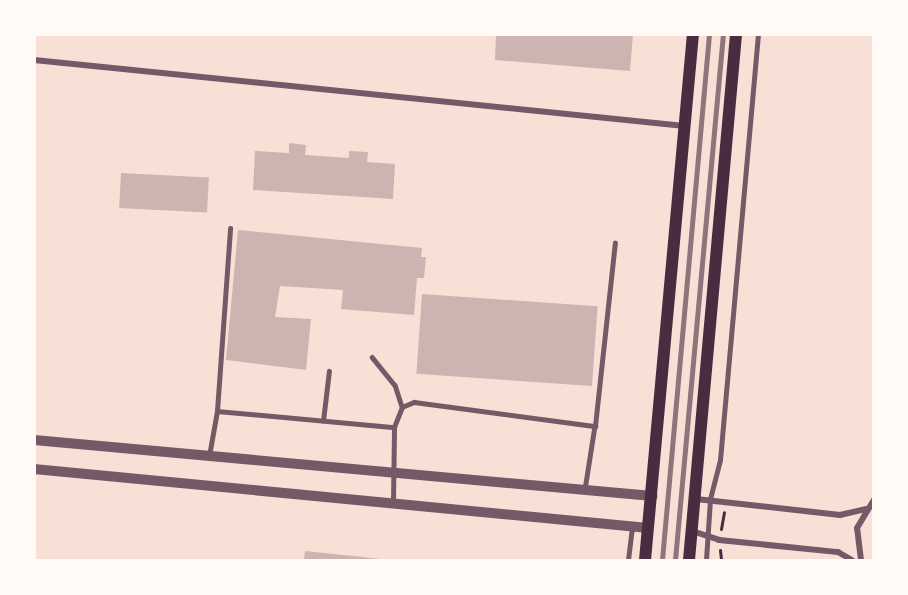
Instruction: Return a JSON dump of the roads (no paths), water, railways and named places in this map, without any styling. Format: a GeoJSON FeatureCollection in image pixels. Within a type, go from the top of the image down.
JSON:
{"type":"FeatureCollection","features":[{"type":"Feature","properties":{"kind":"main road"},"geometry":{"type":"LineString","coordinates":[[645,561],[693,34]]}},
{"type":"Feature","properties":{"kind":"main road"},"geometry":{"type":"LineString","coordinates":[[689,561],[736,34]]}},
{"type":"Feature","properties":{"kind":"street"},"geometry":{"type":"LineString","coordinates":[[34,60],[685,126]]}},
{"type":"Feature","properties":{"kind":"street"},"geometry":{"type":"LineString","coordinates":[[34,441],[652,496]]}},
{"type":"Feature","properties":{"kind":"street"},"geometry":{"type":"LineString","coordinates":[[34,469],[648,528]]}},
{"type":"Feature","properties":{"kind":"street"},"geometry":{"type":"LineString","coordinates":[[696,499],[840,515],[865,509]]}},
{"type":"Feature","properties":{"kind":"street"},"geometry":{"type":"LineString","coordinates":[[861,561],[856,538],[865,509],[873,500]]}},
{"type":"Feature","properties":{"kind":"street"},"geometry":{"type":"LineString","coordinates":[[692,531],[707,538],[838,552],[852,561]]}},
{"type":"Feature","properties":{"kind":"lane"},"geometry":{"type":"LineString","coordinates":[[706,561],[710,500],[720,460],[758,34]]}},
{"type":"Feature","properties":{"kind":"lane"},"geometry":{"type":"LineString","coordinates":[[209,456],[217,411],[230,228]]}},
{"type":"Feature","properties":{"kind":"lane"},"geometry":{"type":"LineString","coordinates":[[585,490],[595,426],[615,243]]}},
{"type":"Feature","properties":{"kind":"lane"},"geometry":{"type":"LineString","coordinates":[[372,357],[395,385],[402,407],[394,427],[393,504]]}},
{"type":"Feature","properties":{"kind":"lane"},"geometry":{"type":"LineString","coordinates":[[323,420],[329,371]]}},
{"type":"Feature","properties":{"kind":"lane"},"geometry":{"type":"LineString","coordinates":[[402,407],[414,402],[595,426]]}},
{"type":"Feature","properties":{"kind":"lane"},"geometry":{"type":"LineString","coordinates":[[217,411],[394,427]]}},
{"type":"Feature","properties":{"kind":"lane"},"geometry":{"type":"LineString","coordinates":[[628,561],[632,526]]}},
{"type":"Feature","properties":{"kind":"railway"},"geometry":{"type":"LineString","coordinates":[[662,560],[709,34]]}},
{"type":"Feature","properties":{"kind":"railway"},"geometry":{"type":"LineString","coordinates":[[675,560],[723,34]]}}]}
